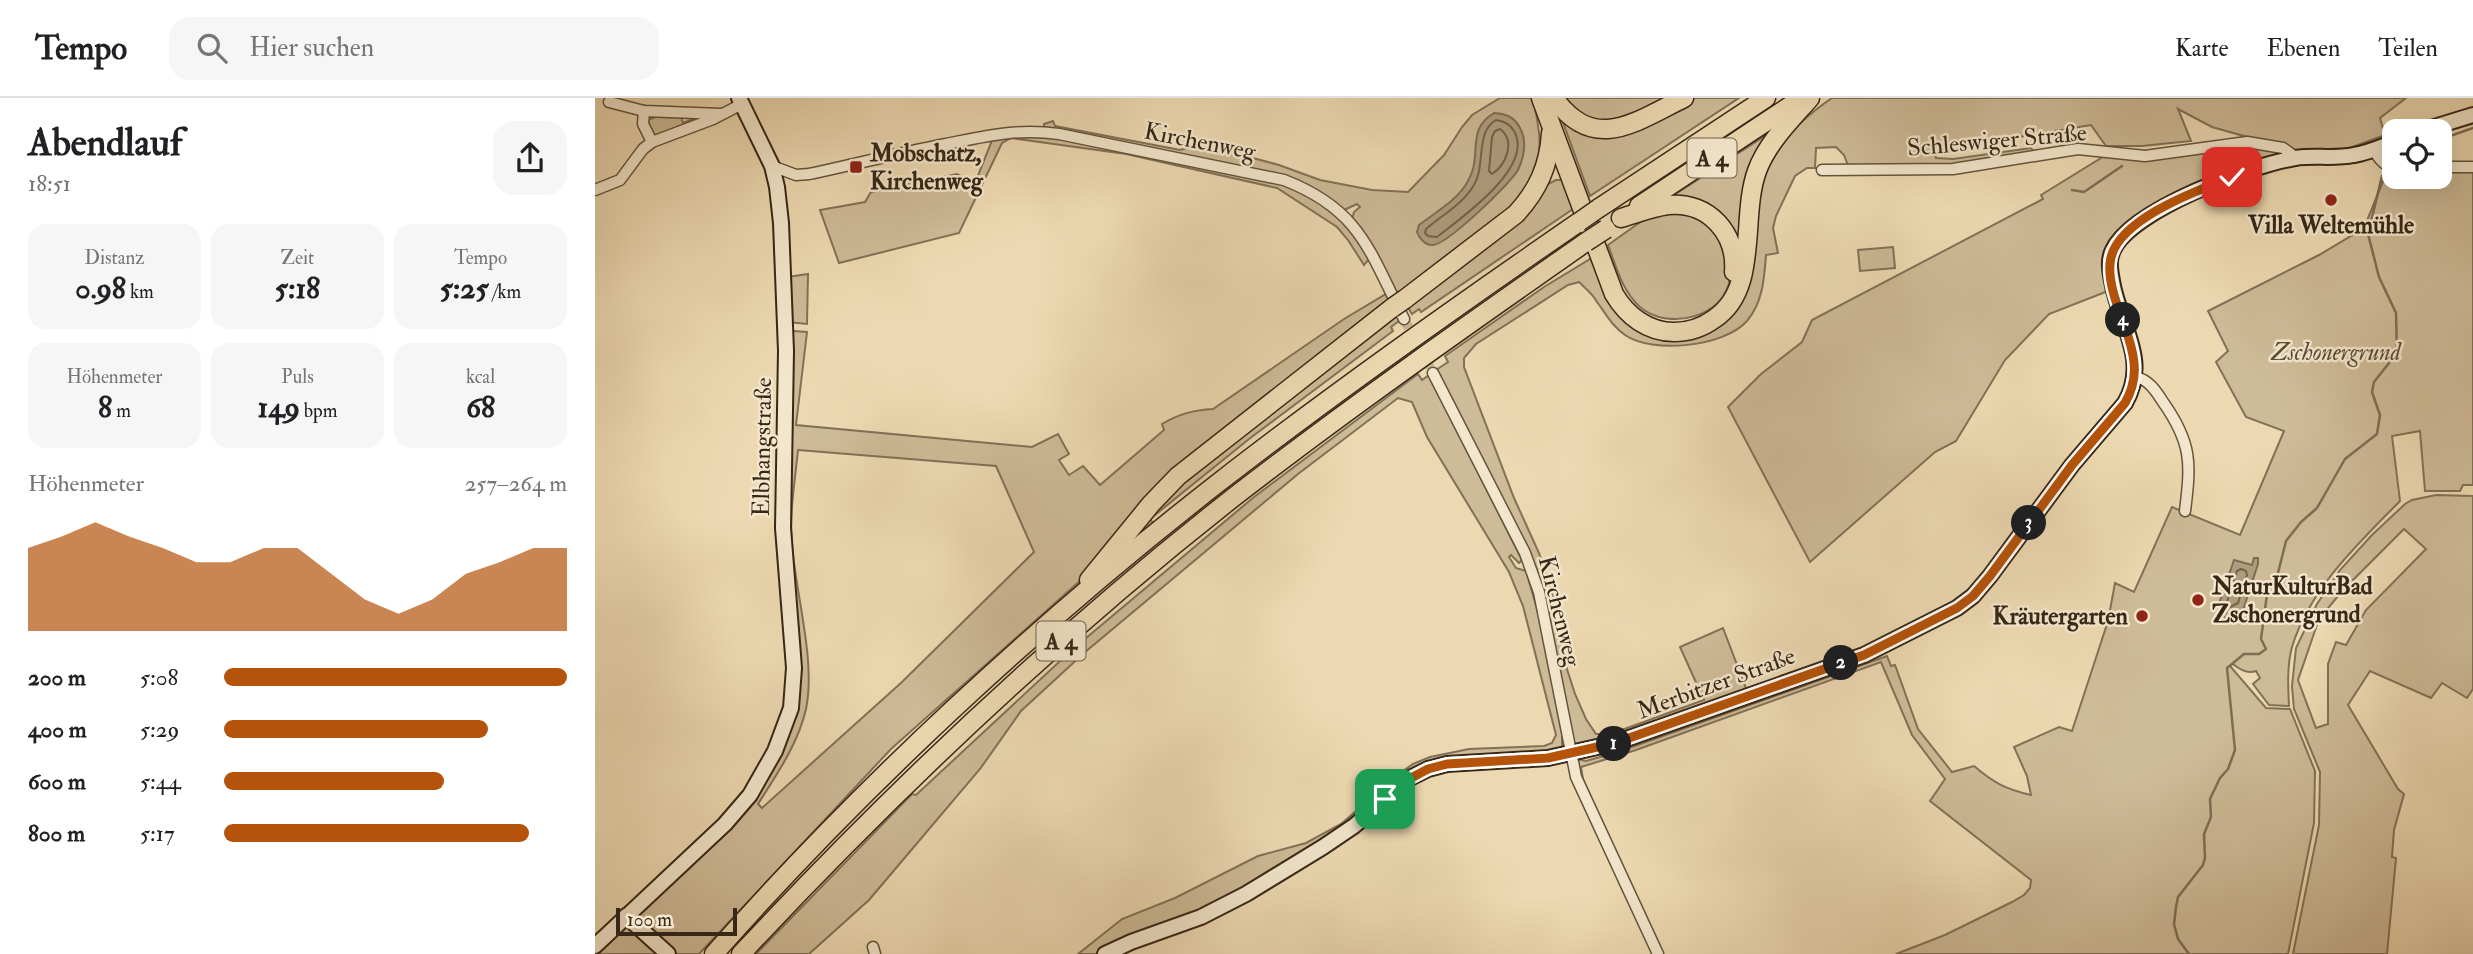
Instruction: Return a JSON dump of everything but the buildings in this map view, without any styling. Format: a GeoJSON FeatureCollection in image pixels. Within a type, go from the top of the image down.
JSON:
{"type":"FeatureCollection","features":[{"type":"Feature","properties":{"kind":"highway"},"geometry":{"type":"LineString","coordinates":[[1064,612],[1151,504],[1178,476],[1401,309],[1516,214],[1531,198],[1548,162],[1552,130],[1541,98]]}},
{"type":"Feature","properties":{"kind":"highway"},"geometry":{"type":"LineString","coordinates":[[1553,98],[1574,121],[1587,128],[1601,130],[1638,121],[1684,98]]}},
{"type":"Feature","properties":{"kind":"highway"},"geometry":{"type":"LineString","coordinates":[[1553,98],[1556,116],[1619,283],[1631,303],[1650,318],[1679,323],[1701,317],[1723,299],[1733,277],[1735,259],[1727,234],[1708,214],[1693,207],[1671,205],[1621,218]]}},
{"type":"Feature","properties":{"kind":"highway","name":"A 4"},"geometry":{"type":"LineString","coordinates":[[714,954],[898,763],[1064,612],[1217,484],[1428,326],[1599,208],[1766,98]]}},
{"type":"Feature","properties":{"kind":"highway","name":"A 4"},"geometry":{"type":"LineString","coordinates":[[741,954],[852,837],[996,699],[1102,606],[1229,501],[1349,409],[1586,242],[1803,98]]}},
{"type":"Feature","properties":{"kind":"highway","name":"A 4"},"geometry":{"type":"LineString","coordinates":[[1552,130],[1614,294],[1624,309],[1645,325],[1661,331],[1677,332],[1699,328],[1719,316],[1734,300],[1741,285],[1750,194],[1758,168],[1784,128],[1810,98]]}},
{"type":"Feature","properties":{"kind":"street"},"geometry":{"type":"LineString","coordinates":[[595,190],[619,180],[643,149],[652,142],[722,114],[741,101]]}},
{"type":"Feature","properties":{"kind":"street","name":"Elbhangstraße"},"geometry":{"type":"LineString","coordinates":[[595,946],[725,824],[750,795],[775,751],[791,708],[794,684],[783,528],[786,351],[781,223],[772,166],[741,101]]}},
{"type":"Feature","properties":{"kind":"street"},"geometry":{"type":"LineString","coordinates":[[609,102],[643,111],[722,114]]}},
{"type":"Feature","properties":{"kind":"street"},"geometry":{"type":"LineString","coordinates":[[643,111],[643,124],[652,142]]}},
{"type":"Feature","properties":{"kind":"street"},"geometry":{"type":"LineString","coordinates":[[2452,121],[2473,115]]}},
{"type":"Feature","properties":{"kind":"street","name":"Kirchenweg"},"geometry":{"type":"LineString","coordinates":[[772,166],[796,175],[809,174],[990,135],[1030,131],[1059,134],[1284,180],[1308,189],[1346,217],[1373,256],[1401,309]]}},
{"type":"Feature","properties":{"kind":"street","name":"Schleswiger Straße"},"geometry":{"type":"LineString","coordinates":[[1822,170],[1953,169],[2078,149],[2145,156],[2247,142],[2283,148],[2297,158]]}},
{"type":"Feature","properties":{"kind":"street"},"geometry":{"type":"LineString","coordinates":[[2185,511],[2190,470],[2185,440],[2176,420],[2158,395],[2145,379],[2136,377],[2134,357],[2109,266],[2116,243],[2135,226],[2174,201],[2232,177],[2297,158],[2353,156],[2382,146]]}},
{"type":"Feature","properties":{"kind":"street"},"geometry":{"type":"LineString","coordinates":[[2374,149],[2382,161]]}},
{"type":"Feature","properties":{"kind":"street"},"geometry":{"type":"LineString","coordinates":[[2452,167],[2473,167]]}},
{"type":"Feature","properties":{"kind":"street","name":"Kirchenweg"},"geometry":{"type":"LineString","coordinates":[[777,187],[796,175]]}},
{"type":"Feature","properties":{"kind":"street","name":"Kirchenweg"},"geometry":{"type":"LineString","coordinates":[[1433,373],[1525,553],[1539,592],[1571,754]]}},
{"type":"Feature","properties":{"kind":"street","name":"Merbitzer Straße"},"geometry":{"type":"LineString","coordinates":[[1105,954],[1201,917],[1246,894],[1354,826],[1411,778],[1428,769],[1447,764],[1548,758],[1615,743],[1864,655],[1957,608],[1973,596],[1990,576],[2063,477],[2125,403],[2133,390],[2136,377]]}},
{"type":"Feature","properties":{"kind":"street"},"geometry":{"type":"LineString","coordinates":[[1571,754],[1576,777],[1658,954]]}},
{"type":"Feature","properties":{"kind":"street"},"geometry":{"type":"LineString","coordinates":[[627,916],[667,953]]}},
{"type":"Feature","properties":{"kind":"green space"},"geometry":{"type":"Polygon","coordinates":[[[1500,98],[1533,98],[1540,144],[1535,173],[1527,188],[1495,221],[1398,295],[1361,229],[1352,219],[1354,212],[1360,207],[1357,204],[1344,210],[1311,187],[1286,177],[1044,127],[1044,124],[1053,121],[1055,126],[1180,150],[1200,144],[1279,165],[1320,180],[1372,190],[1408,192],[1444,155],[1472,115],[1500,98]]]}},
{"type":"Feature","properties":{"kind":"green space"},"geometry":{"type":"Polygon","coordinates":[[[1559,98],[1674,98],[1602,127],[1559,98]]]}},
{"type":"Feature","properties":{"kind":"green space"},"geometry":{"type":"Polygon","coordinates":[[[1690,98],[1739,98],[1590,196],[1561,117],[1586,131],[1690,98]]]}},
{"type":"Feature","properties":{"kind":"green space"},"geometry":{"type":"Polygon","coordinates":[[[1832,98],[2406,98],[2380,118],[2382,136],[2347,149],[2301,152],[2212,127],[2178,109],[2191,141],[2142,146],[2106,146],[2091,125],[1934,151],[1936,158],[1953,159],[2031,148],[2035,153],[1956,167],[1849,168],[1844,155],[1836,147],[1816,148],[1815,168],[1807,168],[1795,176],[1776,216],[1773,228],[1778,253],[1766,255],[1762,290],[1756,306],[1747,321],[1736,330],[1722,337],[1687,345],[1669,346],[1637,341],[1616,328],[1593,296],[1579,282],[1568,285],[1476,344],[1464,358],[1464,367],[1514,498],[1539,553],[1556,606],[1566,666],[1575,694],[1596,734],[1607,734],[1609,741],[1575,745],[1571,740],[1542,594],[1436,370],[1448,362],[1445,356],[1544,287],[1595,256],[1610,296],[1659,335],[1731,316],[1745,284],[1757,197],[1763,175],[1777,149],[1808,116],[1832,98]]]}},
{"type":"Feature","properties":{"kind":"green space"},"geometry":{"type":"Polygon","coordinates":[[[693,114],[711,115],[657,136],[648,129],[648,120],[660,115],[685,116],[681,117],[683,123],[693,119],[693,114]]]}},
{"type":"Feature","properties":{"kind":"green space"},"geometry":{"type":"Polygon","coordinates":[[[1780,126],[1768,142],[1740,260],[1730,233],[1665,201],[1780,126]]]}},
{"type":"Feature","properties":{"kind":"green space"},"geometry":{"type":"Polygon","coordinates":[[[1011,135],[1045,136],[1282,183],[1309,196],[1332,213],[1370,258],[1364,265],[1337,227],[1277,188],[1126,154],[1011,138],[1002,143],[959,233],[839,263],[820,210],[865,202],[871,192],[957,174],[975,183],[993,138],[1011,135]]]}},
{"type":"Feature","properties":{"kind":"green space"},"geometry":{"type":"Polygon","coordinates":[[[2248,147],[2281,152],[2281,157],[2115,236],[2104,254],[2108,291],[2049,314],[2005,360],[1956,441],[1935,452],[1810,562],[1728,407],[1761,374],[1802,342],[1812,320],[2043,199],[2041,195],[2106,155],[2248,147]]]}},
{"type":"Feature","properties":{"kind":"green space","name":"Zschonergrund"},"geometry":{"type":"Polygon","coordinates":[[[2452,171],[2473,171],[2473,485],[2463,485],[2460,491],[2425,491],[2420,431],[2392,436],[2400,501],[2337,568],[2311,605],[2290,654],[2289,706],[2269,705],[2253,684],[2260,678],[2256,671],[2244,671],[2233,664],[2230,666],[2266,708],[2290,709],[2315,771],[2314,823],[2288,954],[1896,954],[1945,935],[2012,902],[2024,895],[2030,888],[2031,880],[1930,801],[1945,779],[1912,735],[1881,662],[1636,750],[1581,767],[1593,803],[1578,776],[1577,759],[1586,761],[1618,752],[1887,656],[1891,666],[1895,665],[1918,729],[1952,772],[1974,766],[2000,785],[2031,795],[2027,776],[2014,747],[2059,727],[2072,731],[2108,621],[2115,583],[2134,592],[2172,507],[2240,535],[2284,431],[2246,417],[2216,362],[2228,351],[2208,311],[2319,255],[2364,228],[2382,184],[2382,189],[2452,189],[2452,171]]]}},
{"type":"Feature","properties":{"kind":"green space"},"geometry":{"type":"Polygon","coordinates":[[[1556,180],[1563,180],[1576,207],[1421,312],[1419,309],[1412,314],[1407,306],[1544,186],[1556,180]]]}},
{"type":"Feature","properties":{"kind":"green space"},"geometry":{"type":"Polygon","coordinates":[[[1680,208],[1719,230],[1730,277],[1726,291],[1707,311],[1679,319],[1665,318],[1651,314],[1634,301],[1620,278],[1608,245],[1653,213],[1680,208]]]}},
{"type":"Feature","properties":{"kind":"green space"},"geometry":{"type":"Polygon","coordinates":[[[1893,247],[1895,268],[1860,271],[1858,250],[1893,247]]]}},
{"type":"Feature","properties":{"kind":"green space"},"geometry":{"type":"Polygon","coordinates":[[[808,274],[807,324],[788,322],[787,277],[808,274]]]}},
{"type":"Feature","properties":{"kind":"green space"},"geometry":{"type":"Polygon","coordinates":[[[1386,294],[1390,301],[1208,443],[1091,571],[891,749],[699,954],[676,954],[640,924],[638,913],[728,826],[790,726],[787,523],[792,416],[789,406],[788,336],[794,331],[807,332],[796,425],[1032,447],[1058,434],[1069,454],[1059,460],[1069,475],[1083,466],[1100,485],[1164,430],[1162,424],[1186,413],[1213,409],[1344,319],[1386,294]],[[798,450],[791,533],[807,650],[808,691],[806,709],[798,734],[758,804],[762,808],[902,682],[1034,552],[996,466],[798,450]]]}},
{"type":"Feature","properties":{"kind":"green space"},"geometry":{"type":"Polygon","coordinates":[[[1396,314],[1399,321],[1391,327],[1393,331],[1249,439],[1150,519],[1153,523],[1133,539],[1142,525],[1188,475],[1396,314]]]}},
{"type":"Feature","properties":{"kind":"green space"},"geometry":{"type":"Polygon","coordinates":[[[1418,374],[1422,380],[1429,375],[1522,560],[1519,563],[1511,555],[1509,557],[1516,568],[1526,571],[1541,623],[1562,733],[1562,746],[1558,751],[1449,760],[1388,792],[1384,791],[1377,797],[1379,800],[1326,839],[1198,914],[1099,954],[1078,954],[1122,919],[1175,898],[1258,856],[1306,843],[1341,824],[1413,764],[1430,757],[1469,749],[1544,746],[1552,743],[1556,735],[1523,606],[1509,572],[1427,437],[1412,402],[1398,398],[1298,474],[1084,653],[1021,711],[980,769],[869,900],[809,954],[756,954],[912,794],[916,795],[1073,649],[1254,497],[1418,374]]]}},
{"type":"Feature","properties":{"kind":"green space"},"geometry":{"type":"Polygon","coordinates":[[[2436,495],[2473,496],[2473,689],[2467,698],[2442,683],[2431,698],[2370,671],[2348,705],[2398,789],[2404,794],[2394,830],[2392,857],[2396,858],[2387,954],[2293,954],[2319,825],[2320,772],[2294,709],[2292,686],[2296,648],[2317,604],[2340,570],[2372,535],[2412,500],[2436,495]],[[2404,529],[2343,590],[2319,619],[2298,680],[2316,728],[2328,724],[2328,664],[2336,642],[2346,645],[2366,610],[2426,549],[2404,529]]]}},
{"type":"Feature","properties":{"kind":"green space"},"geometry":{"type":"Polygon","coordinates":[[[1723,628],[1747,691],[1619,737],[1616,732],[1704,700],[1680,647],[1723,628]]]}},
{"type":"Feature","properties":{"kind":"green space"},"geometry":{"type":"Polygon","coordinates":[[[627,927],[658,954],[595,954],[595,951],[621,928],[627,927]]]}},
{"type":"Feature","properties":{"kind":"water"},"geometry":{"type":"Polygon","coordinates":[[[1494,113],[1513,119],[1522,133],[1524,149],[1518,170],[1491,200],[1450,236],[1439,243],[1427,244],[1417,232],[1419,225],[1464,188],[1472,172],[1480,127],[1494,113]]]}},
{"type":"Feature","properties":{"kind":"water"},"geometry":{"type":"Polygon","coordinates":[[[2254,558],[2258,558],[2258,564],[2242,613],[2237,612],[2235,619],[2227,619],[2221,615],[2220,601],[2234,560],[2252,565],[2254,558]]]}},
{"type":"Feature","properties":{"kind":"waterway"},"geometry":{"type":"LineString","coordinates":[[2452,135],[2473,128]]}},
{"type":"Feature","properties":{"kind":"waterway"},"geometry":{"type":"LineString","coordinates":[[2072,190],[2084,192],[2122,166]]}},
{"type":"Feature","properties":{"kind":"waterway"},"geometry":{"type":"LineString","coordinates":[[2189,954],[2178,939],[2174,924],[2176,907],[2178,897],[2203,865],[2204,834],[2211,817],[2210,799],[2220,778],[2228,769],[2235,750],[2227,668],[2244,654],[2259,654],[2266,649],[2261,639],[2268,587],[2277,577],[2286,541],[2317,508],[2345,459],[2377,434],[2380,415],[2372,392],[2374,382],[2397,353],[2396,313],[2379,277],[2368,234],[2382,176]]}},
{"type":"Feature","properties":{"kind":"tunnel"},"geometry":{"type":"LineString","coordinates":[[1404,319],[1433,373]]}},
{"type":"Feature","properties":{"kind":"place","name":"Mobschatz, Kirchenweg"},"geometry":{"type":"Point","coordinates":[856,167]}},
{"type":"Feature","properties":{"kind":"place","name":"Villa Weltemühle"},"geometry":{"type":"Point","coordinates":[2331,200]}},
{"type":"Feature","properties":{"kind":"place","name":"NaturKulturBad Zschonergrund"},"geometry":{"type":"Point","coordinates":[2198,600]}},
{"type":"Feature","properties":{"kind":"place","name":"Kräutergarten"},"geometry":{"type":"Point","coordinates":[2142,616]}},
{"type":"Feature","properties":{"kind":"route"},"geometry":{"type":"LineString","coordinates":[[1385,799],[1411,778],[1428,769],[1447,764],[1548,758],[1615,743],[1864,655],[1957,608],[1973,596],[1990,576],[2072,465],[2133,390],[2136,377],[2134,357],[2109,266],[2116,243],[2135,226],[2174,201],[2232,177]]}}]}
